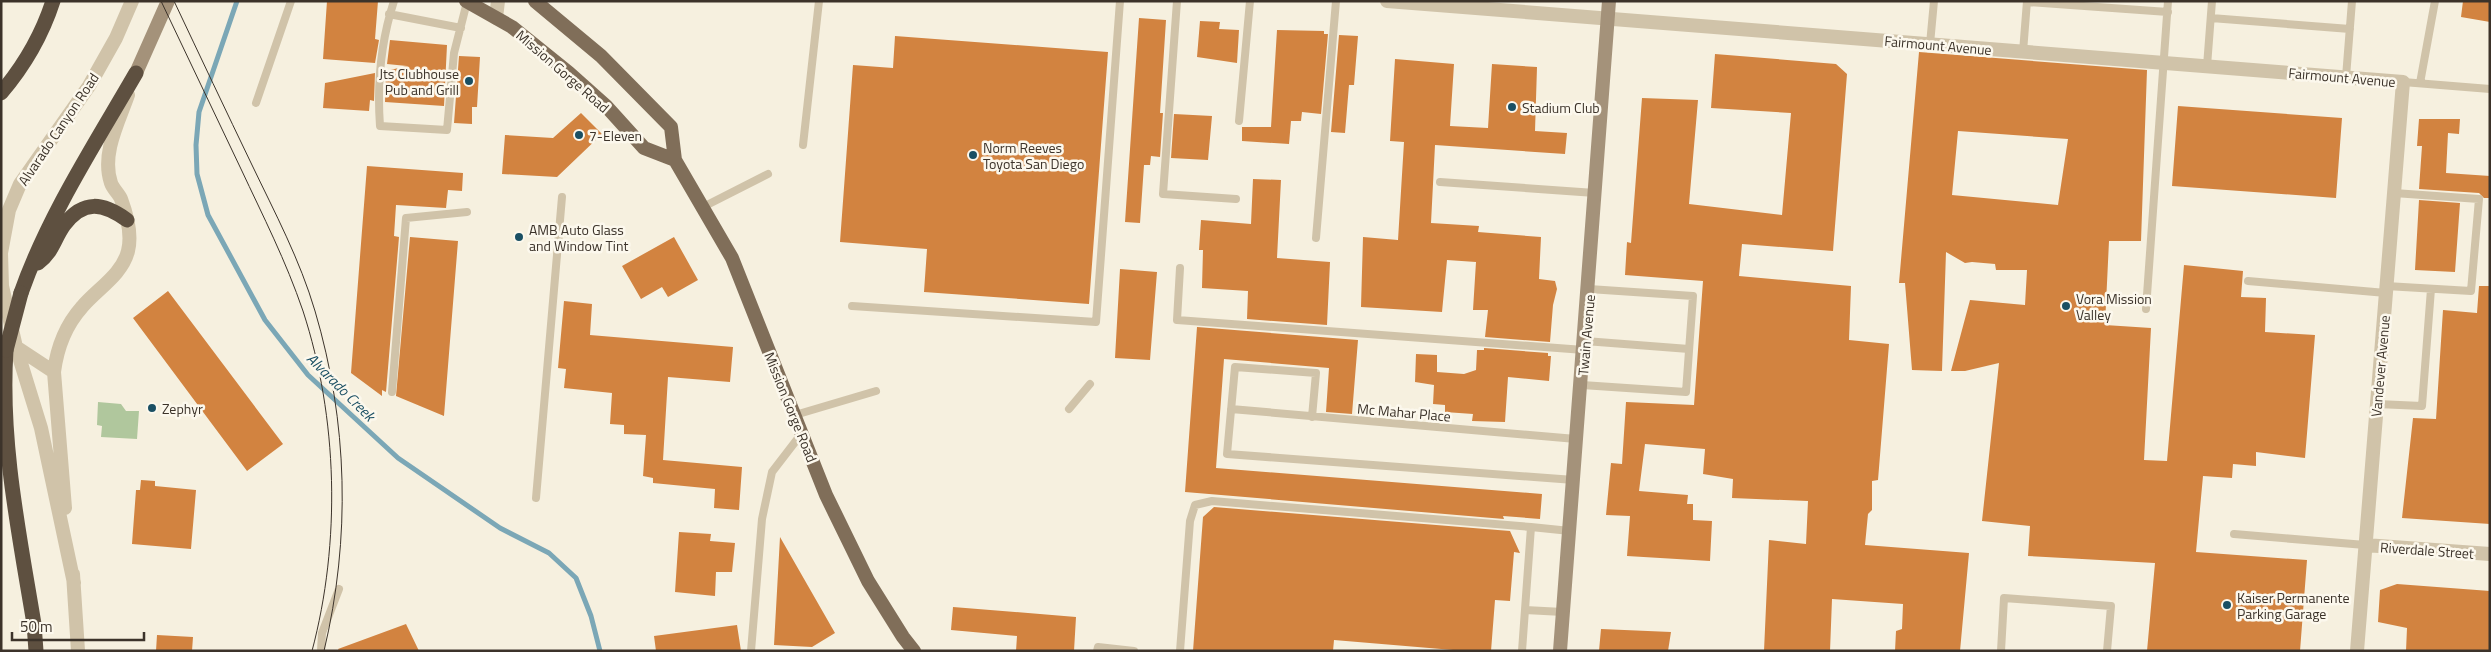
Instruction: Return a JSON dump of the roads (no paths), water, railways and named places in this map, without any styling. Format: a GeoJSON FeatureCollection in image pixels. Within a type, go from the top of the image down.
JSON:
{"type":"FeatureCollection","features":[{"type":"Feature","properties":{"kind":"highway"},"geometry":{"type":"LineString","coordinates":[[1,93],[17,74],[30,52],[53,1]]}},
{"type":"Feature","properties":{"kind":"highway"},"geometry":{"type":"LineString","coordinates":[[36,651],[34,624],[6,462],[2,383],[11,348],[21,293],[29,270],[60,206],[136,73]]}},
{"type":"Feature","properties":{"kind":"highway"},"geometry":{"type":"LineString","coordinates":[[29,270],[48,256],[64,226],[77,212],[91,206],[103,206],[127,220]]}},
{"type":"Feature","properties":{"kind":"main road"},"geometry":{"type":"LineString","coordinates":[[136,73],[168,1]]}},
{"type":"Feature","properties":{"kind":"main road"},"geometry":{"type":"LineString","coordinates":[[467,1],[496,18]]}},
{"type":"Feature","properties":{"kind":"main road","name":"Mission Gorge Road"},"geometry":{"type":"LineString","coordinates":[[535,1],[601,56],[672,127],[675,160],[732,258],[826,495],[868,581],[903,637],[914,651]]}},
{"type":"Feature","properties":{"kind":"main road","name":"Twain Avenue"},"geometry":{"type":"LineString","coordinates":[[1560,651],[1576,439],[1582,385],[1609,1]]}},
{"type":"Feature","properties":{"kind":"main road","name":"Mission Gorge Road"},"geometry":{"type":"LineString","coordinates":[[496,18],[512,27],[569,72],[606,106],[644,148],[675,160]]}},
{"type":"Feature","properties":{"kind":"street","name":"Alvarado Canyon Road"},"geometry":{"type":"LineString","coordinates":[[74,583],[41,428],[11,348],[2,286],[1,253],[9,210],[20,184],[89,86],[116,38],[132,1]]}},
{"type":"Feature","properties":{"kind":"street"},"geometry":{"type":"LineString","coordinates":[[496,18],[498,1]]}},
{"type":"Feature","properties":{"kind":"street","name":"Fairmount Avenue"},"geometry":{"type":"LineString","coordinates":[[1387,1],[2403,82]]}},
{"type":"Feature","properties":{"kind":"street","name":"Alvarado Canyon Road"},"geometry":{"type":"LineString","coordinates":[[78,651],[74,583],[64,498],[54,372],[60,344],[73,318],[124,262],[130,234],[121,198],[111,183],[108,162],[112,140],[136,73]]}},
{"type":"Feature","properties":{"kind":"street","name":"Vandever Avenue"},"geometry":{"type":"LineString","coordinates":[[2357,651],[2403,82]]}},
{"type":"Feature","properties":{"kind":"street"},"geometry":{"type":"LineString","coordinates":[[11,348],[54,372]]}},
{"type":"Feature","properties":{"kind":"street","name":"Riverdale Street"},"geometry":{"type":"LineString","coordinates":[[2365,545],[2490,554]]}},
{"type":"Feature","properties":{"kind":"lane"},"geometry":{"type":"LineString","coordinates":[[256,103],[291,1]]}},
{"type":"Feature","properties":{"kind":"lane"},"geometry":{"type":"LineString","coordinates":[[394,1],[386,24],[380,73],[380,126],[447,130],[454,54],[467,1]]}},
{"type":"Feature","properties":{"kind":"lane"},"geometry":{"type":"LineString","coordinates":[[803,145],[819,1]]}},
{"type":"Feature","properties":{"kind":"lane"},"geometry":{"type":"LineString","coordinates":[[852,306],[1096,322],[1120,1]]}},
{"type":"Feature","properties":{"kind":"lane"},"geometry":{"type":"LineString","coordinates":[[1177,1],[1163,194],[1236,199]]}},
{"type":"Feature","properties":{"kind":"lane"},"geometry":{"type":"LineString","coordinates":[[1239,121],[1250,1]]}},
{"type":"Feature","properties":{"kind":"lane"},"geometry":{"type":"LineString","coordinates":[[1316,238],[1336,1]]}},
{"type":"Feature","properties":{"kind":"lane"},"geometry":{"type":"LineString","coordinates":[[1930,44],[1934,1]]}},
{"type":"Feature","properties":{"kind":"lane"},"geometry":{"type":"LineString","coordinates":[[2146,309],[2168,1]]}},
{"type":"Feature","properties":{"kind":"lane"},"geometry":{"type":"LineString","coordinates":[[2207,66],[2212,1]]}},
{"type":"Feature","properties":{"kind":"lane"},"geometry":{"type":"LineString","coordinates":[[2346,77],[2352,1]]}},
{"type":"Feature","properties":{"kind":"lane"},"geometry":{"type":"LineString","coordinates":[[2420,83],[2435,1]]}},
{"type":"Feature","properties":{"kind":"lane"},"geometry":{"type":"LineString","coordinates":[[2023,52],[2027,2],[2168,12]]}},
{"type":"Feature","properties":{"kind":"lane"},"geometry":{"type":"LineString","coordinates":[[390,14],[461,28]]}},
{"type":"Feature","properties":{"kind":"lane"},"geometry":{"type":"LineString","coordinates":[[2211,18],[2350,29]]}},
{"type":"Feature","properties":{"kind":"lane","name":"Fairmount Avenue"},"geometry":{"type":"LineString","coordinates":[[2403,82],[2490,89]]}},
{"type":"Feature","properties":{"kind":"lane"},"geometry":{"type":"LineString","coordinates":[[703,207],[768,174]]}},
{"type":"Feature","properties":{"kind":"lane"},"geometry":{"type":"LineString","coordinates":[[1440,182],[1595,193]]}},
{"type":"Feature","properties":{"kind":"lane"},"geometry":{"type":"LineString","coordinates":[[2248,282],[2471,291],[2479,199],[2394,193]]}},
{"type":"Feature","properties":{"kind":"lane"},"geometry":{"type":"LineString","coordinates":[[536,498],[562,198]]}},
{"type":"Feature","properties":{"kind":"lane"},"geometry":{"type":"LineString","coordinates":[[392,392],[406,218],[467,212]]}},
{"type":"Feature","properties":{"kind":"lane"},"geometry":{"type":"LineString","coordinates":[[1180,268],[1177,320],[1584,345],[1689,349]]}},
{"type":"Feature","properties":{"kind":"lane"},"geometry":{"type":"LineString","coordinates":[[2377,404],[2422,406],[2431,288]]}},
{"type":"Feature","properties":{"kind":"lane"},"geometry":{"type":"LineString","coordinates":[[1582,385],[1686,392],[1693,296],[1589,289]]}},
{"type":"Feature","properties":{"kind":"lane"},"geometry":{"type":"LineString","coordinates":[[1312,418],[1316,373],[1235,367],[1227,454],[1574,480]]}},
{"type":"Feature","properties":{"kind":"lane"},"geometry":{"type":"LineString","coordinates":[[1069,409],[1090,384]]}},
{"type":"Feature","properties":{"kind":"lane"},"geometry":{"type":"LineString","coordinates":[[795,415],[876,391]]}},
{"type":"Feature","properties":{"kind":"lane","name":"Mc Mahar Place"},"geometry":{"type":"LineString","coordinates":[[1231,409],[1312,418],[1576,439]]}},
{"type":"Feature","properties":{"kind":"lane"},"geometry":{"type":"LineString","coordinates":[[751,651],[762,519],[772,472],[802,433]]}},
{"type":"Feature","properties":{"kind":"lane"},"geometry":{"type":"LineString","coordinates":[[1180,651],[1190,521],[1195,505],[1212,501],[1570,531]]}},
{"type":"Feature","properties":{"kind":"lane"},"geometry":{"type":"LineString","coordinates":[[1522,651],[1531,527]]}},
{"type":"Feature","properties":{"kind":"lane"},"geometry":{"type":"LineString","coordinates":[[2234,534],[2365,545]]}},
{"type":"Feature","properties":{"kind":"lane"},"geometry":{"type":"LineString","coordinates":[[321,651],[322,633],[339,589]]}},
{"type":"Feature","properties":{"kind":"lane"},"geometry":{"type":"LineString","coordinates":[[2001,651],[2004,598],[2110,606],[2107,651]]}},
{"type":"Feature","properties":{"kind":"lane"},"geometry":{"type":"LineString","coordinates":[[1525,610],[1563,612]]}},
{"type":"Feature","properties":{"kind":"lane"},"geometry":{"type":"LineString","coordinates":[[1097,651],[1098,647],[1134,651]]}},
{"type":"Feature","properties":{"kind":"waterway","name":"Alvarado Creek"},"geometry":{"type":"LineString","coordinates":[[237,1],[199,112],[196,145],[197,174],[208,215],[265,320],[308,375],[398,458],[500,528],[549,553],[576,578],[591,616],[600,651]]}},
{"type":"Feature","properties":{"kind":"tram line"},"geometry":{"type":"LineString","coordinates":[[161,1],[282,256],[303,311],[315,352],[329,437],[332,480],[328,567],[312,651]]}},
{"type":"Feature","properties":{"kind":"tram line"},"geometry":{"type":"LineString","coordinates":[[174,1],[295,255],[309,292],[326,353],[334,395],[339,438],[342,480],[342,523],[339,566],[324,651]]}},
{"type":"Feature","properties":{"kind":"place","name":"Jts Clubhouse Pub and Grill"},"geometry":{"type":"Point","coordinates":[469,81]}},
{"type":"Feature","properties":{"kind":"place","name":"Stadium Club"},"geometry":{"type":"Point","coordinates":[1512,107]}},
{"type":"Feature","properties":{"kind":"place","name":"7-Eleven"},"geometry":{"type":"Point","coordinates":[579,135]}},
{"type":"Feature","properties":{"kind":"place","name":"Norm Reeves Toyota San Diego"},"geometry":{"type":"Point","coordinates":[973,155]}},
{"type":"Feature","properties":{"kind":"place","name":"AMB Auto Glass and Window Tint"},"geometry":{"type":"Point","coordinates":[519,237]}},
{"type":"Feature","properties":{"kind":"place","name":"Vora Mission Valley"},"geometry":{"type":"Point","coordinates":[2066,306]}},
{"type":"Feature","properties":{"kind":"place","name":"Zephyr"},"geometry":{"type":"Point","coordinates":[152,408]}},
{"type":"Feature","properties":{"kind":"place","name":"Kaiser Permanente Parking Garage"},"geometry":{"type":"Point","coordinates":[2227,605]}}]}
